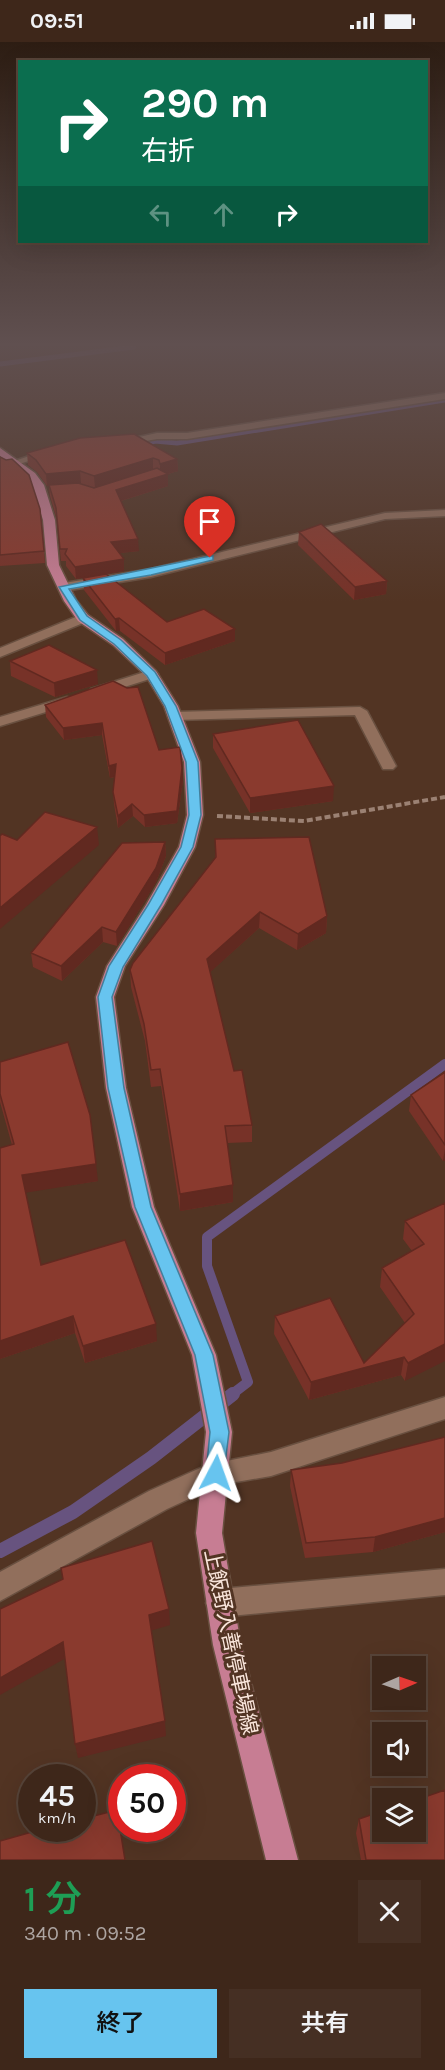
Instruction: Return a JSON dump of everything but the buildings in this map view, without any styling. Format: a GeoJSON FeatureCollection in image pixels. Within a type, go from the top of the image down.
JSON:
{"type":"FeatureCollection","features":[{"type":"Feature","properties":{"kind":"main road","name":"上飯野入善停車場線"},"geometry":{"type":"LineString","coordinates":[[0,451],[31,475],[45,492],[53,565],[63,587],[83,618],[118,642],[151,674],[175,716],[192,762],[195,815],[187,847],[155,905],[116,966],[105,997],[116,1088],[143,1207],[204,1355],[219,1432],[208,1533],[227,1645],[282,1860]]}},
{"type":"Feature","properties":{"kind":"street"},"geometry":{"type":"LineString","coordinates":[[103,444],[157,436],[187,436],[214,432]]}},
{"type":"Feature","properties":{"kind":"street"},"geometry":{"type":"LineString","coordinates":[[16,462],[58,450]]}},
{"type":"Feature","properties":{"kind":"street"},"geometry":{"type":"LineString","coordinates":[[63,587],[151,573],[385,516],[445,513]]}},
{"type":"Feature","properties":{"kind":"street"},"geometry":{"type":"LineString","coordinates":[[0,653],[83,618]]}},
{"type":"Feature","properties":{"kind":"street"},"geometry":{"type":"LineString","coordinates":[[0,722],[151,674]]}},
{"type":"Feature","properties":{"kind":"street"},"geometry":{"type":"LineString","coordinates":[[175,716],[360,711],[388,766]]}},
{"type":"Feature","properties":{"kind":"street"},"geometry":{"type":"LineString","coordinates":[[0,1587],[158,1500],[216,1473],[271,1464],[445,1408]]}},
{"type":"Feature","properties":{"kind":"street"},"geometry":{"type":"LineString","coordinates":[[220,1604],[445,1582]]}},
{"type":"Feature","properties":{"kind":"path"},"geometry":{"type":"LineString","coordinates":[[195,815],[304,821],[445,797]]}},
{"type":"Feature","properties":{"kind":"waterway"},"geometry":{"type":"LineString","coordinates":[[138,446],[155,441],[177,443],[247,432]]}},
{"type":"Feature","properties":{"kind":"waterway"},"geometry":{"type":"LineString","coordinates":[[231,1395],[248,1382],[207,1266],[207,1237],[445,1064]]}},
{"type":"Feature","properties":{"kind":"waterway"},"geometry":{"type":"LineString","coordinates":[[0,1551],[73,1512],[151,1458],[233,1394]]}},
{"type":"Feature","properties":{"kind":"route"},"geometry":{"type":"LineString","coordinates":[[210,558],[151,573],[63,587],[83,618],[118,642],[148,669],[171,706],[192,762],[195,780],[195,815],[187,847],[155,905],[116,966],[105,997],[116,1088],[143,1207],[204,1355],[219,1432],[216,1473]]}}]}
